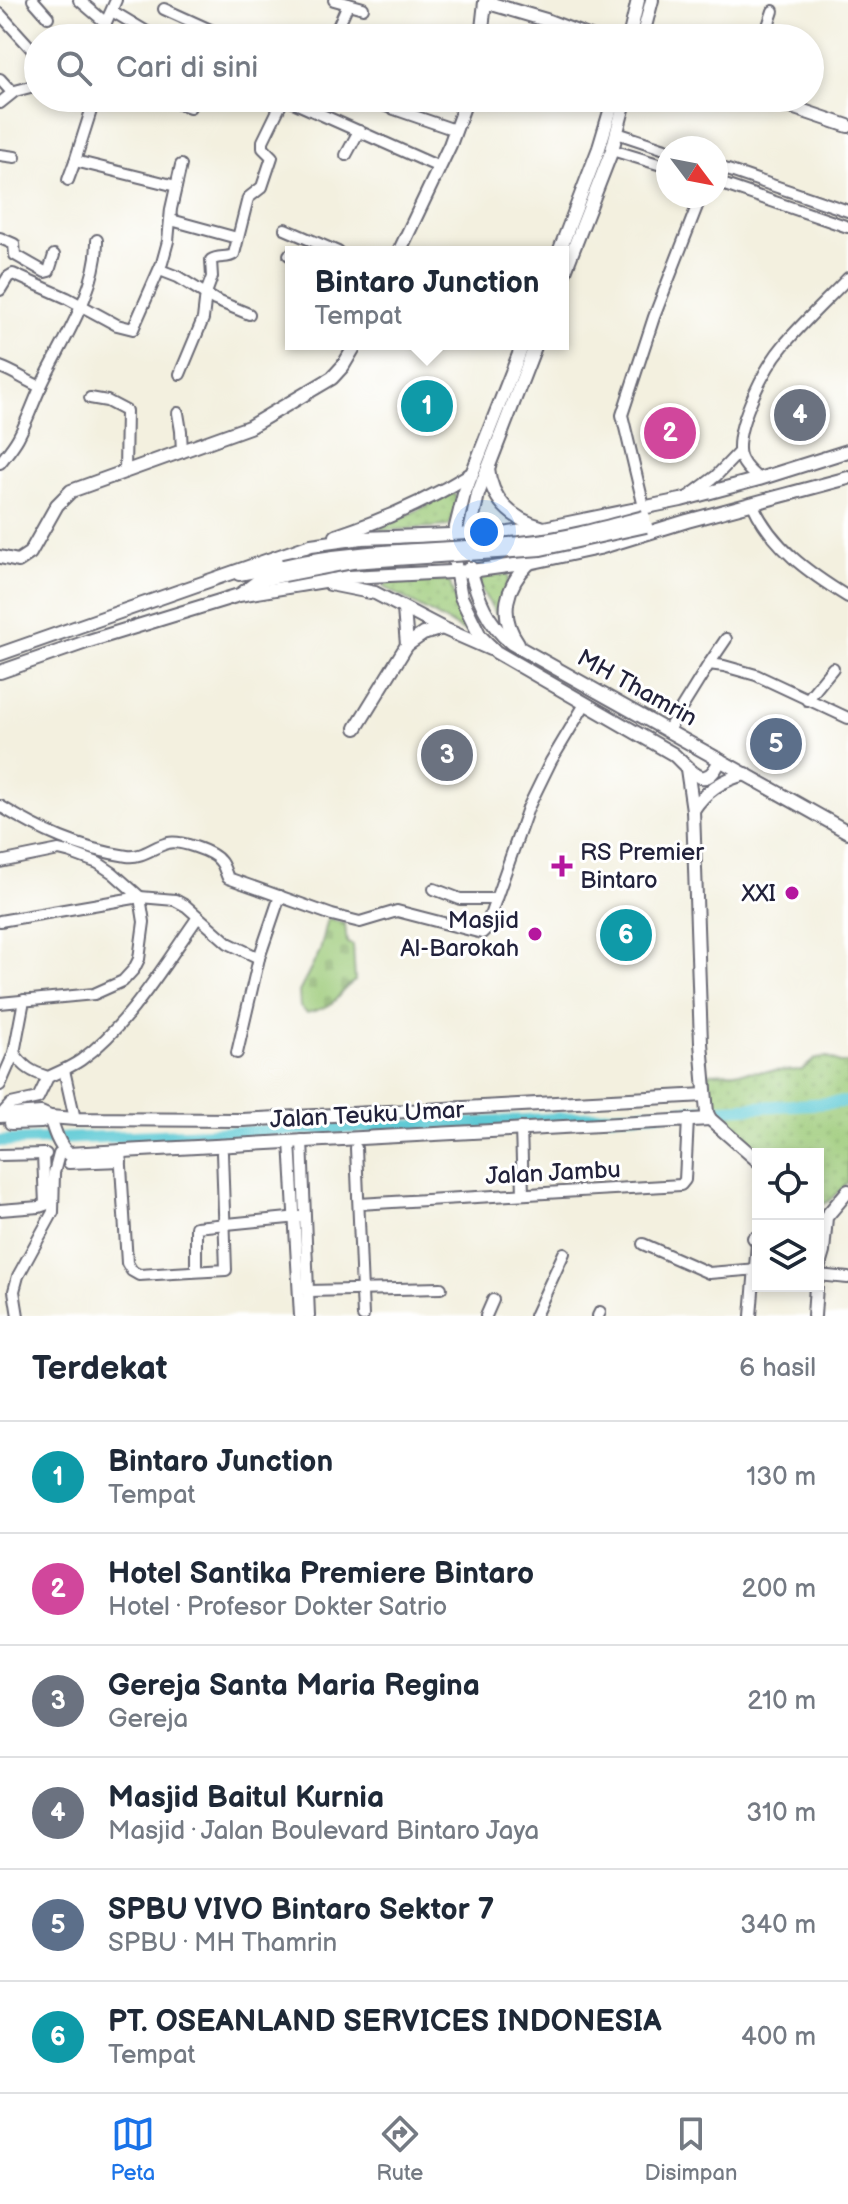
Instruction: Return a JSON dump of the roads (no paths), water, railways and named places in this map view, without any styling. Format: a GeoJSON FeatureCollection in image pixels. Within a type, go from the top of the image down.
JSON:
{"type":"FeatureCollection","features":[{"type":"Feature","properties":{"kind":"main road"},"geometry":{"type":"LineString","coordinates":[[632,24],[638,0]]}},
{"type":"Feature","properties":{"kind":"main road"},"geometry":{"type":"LineString","coordinates":[[646,24],[652,0]]}},
{"type":"Feature","properties":{"kind":"main road"},"geometry":{"type":"LineString","coordinates":[[483,24],[485,1],[556,24]]}},
{"type":"Feature","properties":{"kind":"main road"},"geometry":{"type":"LineString","coordinates":[[402,246],[462,112]]}},
{"type":"Feature","properties":{"kind":"main road"},"geometry":{"type":"LineString","coordinates":[[569,253],[610,112]]}},
{"type":"Feature","properties":{"kind":"main road"},"geometry":{"type":"LineString","coordinates":[[563,246],[612,150],[622,112]]}},
{"type":"Feature","properties":{"kind":"main road"},"geometry":{"type":"LineString","coordinates":[[808,112],[848,125]]}},
{"type":"Feature","properties":{"kind":"main road"},"geometry":{"type":"LineString","coordinates":[[1,561],[18,561],[30,553],[57,505],[71,491],[249,427],[332,378],[352,350]]}},
{"type":"Feature","properties":{"kind":"main road","name":"MH Thamrin"},"geometry":{"type":"LineString","coordinates":[[521,350],[471,474],[454,535],[461,597],[480,636],[496,652],[673,754],[687,769]]}},
{"type":"Feature","properties":{"kind":"main road","name":"MH Thamrin"},"geometry":{"type":"LineString","coordinates":[[534,350],[488,465],[468,534],[471,571],[487,616],[497,631],[528,653],[848,832]]}},
{"type":"Feature","properties":{"kind":"main road"},"geometry":{"type":"LineString","coordinates":[[220,576],[352,562],[541,549],[645,517],[682,500],[848,451]]}},
{"type":"Feature","properties":{"kind":"main road"},"geometry":{"type":"LineString","coordinates":[[488,465],[493,490],[503,506],[523,521],[544,528]]}},
{"type":"Feature","properties":{"kind":"main road"},"geometry":{"type":"LineString","coordinates":[[0,654],[376,522],[433,496],[471,474]]}},
{"type":"Feature","properties":{"kind":"main road"},"geometry":{"type":"LineString","coordinates":[[0,672],[239,595],[349,577],[428,575],[529,563],[599,548],[848,478]]}},
{"type":"Feature","properties":{"kind":"main road"},"geometry":{"type":"LineString","coordinates":[[311,545],[362,538],[492,534],[645,517],[687,521]]}},
{"type":"Feature","properties":{"kind":"main road"},"geometry":{"type":"LineString","coordinates":[[492,534],[483,539],[482,548],[488,563],[498,568]]}},
{"type":"Feature","properties":{"kind":"main road"},"geometry":{"type":"LineString","coordinates":[[428,575],[438,571],[446,557],[441,539],[429,536]]}},
{"type":"Feature","properties":{"kind":"main road"},"geometry":{"type":"LineString","coordinates":[[528,653],[510,630],[506,609],[512,585],[529,563]]}},
{"type":"Feature","properties":{"kind":"main road"},"geometry":{"type":"LineString","coordinates":[[239,595],[258,581],[284,570]]}},
{"type":"Feature","properties":{"kind":"main road"},"geometry":{"type":"LineString","coordinates":[[315,583],[361,588],[375,593],[496,652]]}},
{"type":"Feature","properties":{"kind":"main road"},"geometry":{"type":"LineString","coordinates":[[404,609],[407,645]]}},
{"type":"Feature","properties":{"kind":"main road"},"geometry":{"type":"LineString","coordinates":[[356,728],[407,645],[423,634],[442,628]]}},
{"type":"Feature","properties":{"kind":"main road"},"geometry":{"type":"LineString","coordinates":[[687,769],[705,778],[713,773],[720,760]]}},
{"type":"Feature","properties":{"kind":"main road"},"geometry":{"type":"LineString","coordinates":[[687,769],[693,810],[701,1043],[707,1107],[752,1155]]}},
{"type":"Feature","properties":{"kind":"main road"},"geometry":{"type":"LineString","coordinates":[[693,810],[715,785],[746,774]]}},
{"type":"Feature","properties":{"kind":"main road","name":"Jalan Teuku Umar"},"geometry":{"type":"LineString","coordinates":[[65,1155],[121,1156],[296,1147],[521,1128],[707,1107]]}},
{"type":"Feature","properties":{"kind":"main road","name":"Jalan Teuku Umar"},"geometry":{"type":"LineString","coordinates":[[0,1116],[41,1113],[75,1119],[242,1120],[686,1110],[707,1107]]}},
{"type":"Feature","properties":{"kind":"main road"},"geometry":{"type":"LineString","coordinates":[[50,1117],[65,1155]]}},
{"type":"Feature","properties":{"kind":"main road","name":"Jalan Teuku Umar"},"geometry":{"type":"LineString","coordinates":[[0,1124],[41,1122],[50,1117]]}},
{"type":"Feature","properties":{"kind":"main road"},"geometry":{"type":"LineString","coordinates":[[824,1240],[826,1217],[848,1191]]}},
{"type":"Feature","properties":{"kind":"main road"},"geometry":{"type":"LineString","coordinates":[[824,1210],[834,1206]]}},
{"type":"Feature","properties":{"kind":"main road"},"geometry":{"type":"LineString","coordinates":[[814,1316],[816,1292]]}},
{"type":"Feature","properties":{"kind":"street"},"geometry":{"type":"LineString","coordinates":[[79,0],[106,23],[114,5],[137,24]]}},
{"type":"Feature","properties":{"kind":"street"},"geometry":{"type":"LineString","coordinates":[[334,0],[363,8]]}},
{"type":"Feature","properties":{"kind":"street"},"geometry":{"type":"LineString","coordinates":[[339,24],[348,4]]}},
{"type":"Feature","properties":{"kind":"street"},"geometry":{"type":"LineString","coordinates":[[164,9],[197,24]]}},
{"type":"Feature","properties":{"kind":"street"},"geometry":{"type":"LineString","coordinates":[[769,24],[773,11]]}},
{"type":"Feature","properties":{"kind":"street"},"geometry":{"type":"LineString","coordinates":[[0,14],[24,41]]}},
{"type":"Feature","properties":{"kind":"street"},"geometry":{"type":"LineString","coordinates":[[0,79],[9,89]]}},
{"type":"Feature","properties":{"kind":"street"},"geometry":{"type":"LineString","coordinates":[[0,103],[15,91],[24,89]]}},
{"type":"Feature","properties":{"kind":"street"},"geometry":{"type":"LineString","coordinates":[[68,180],[91,112]]}},
{"type":"Feature","properties":{"kind":"street"},"geometry":{"type":"LineString","coordinates":[[180,374],[203,319],[206,293],[212,277],[211,260],[232,255],[248,198],[263,186],[272,157],[263,148],[263,141],[277,112]]}},
{"type":"Feature","properties":{"kind":"street"},"geometry":{"type":"LineString","coordinates":[[316,112],[439,167]]}},
{"type":"Feature","properties":{"kind":"street"},"geometry":{"type":"LineString","coordinates":[[403,112],[455,130]]}},
{"type":"Feature","properties":{"kind":"street"},"geometry":{"type":"LineString","coordinates":[[346,155],[359,131]]}},
{"type":"Feature","properties":{"kind":"street"},"geometry":{"type":"LineString","coordinates":[[617,133],[656,146]]}},
{"type":"Feature","properties":{"kind":"street"},"geometry":{"type":"LineString","coordinates":[[612,150],[656,163]]}},
{"type":"Feature","properties":{"kind":"street"},"geometry":{"type":"LineString","coordinates":[[75,161],[176,186]]}},
{"type":"Feature","properties":{"kind":"street"},"geometry":{"type":"LineString","coordinates":[[0,290],[13,274],[117,325],[133,329],[160,270],[181,165]]}},
{"type":"Feature","properties":{"kind":"street"},"geometry":{"type":"LineString","coordinates":[[728,170],[848,211]]}},
{"type":"Feature","properties":{"kind":"street"},"geometry":{"type":"LineString","coordinates":[[728,186],[848,227]]}},
{"type":"Feature","properties":{"kind":"street"},"geometry":{"type":"LineString","coordinates":[[645,517],[622,415],[654,317],[696,208]]}},
{"type":"Feature","properties":{"kind":"street"},"geometry":{"type":"LineString","coordinates":[[171,220],[237,238]]}},
{"type":"Feature","properties":{"kind":"street"},"geometry":{"type":"LineString","coordinates":[[285,229],[324,246]]}},
{"type":"Feature","properties":{"kind":"street"},"geometry":{"type":"LineString","coordinates":[[0,238],[14,244],[8,255],[45,272],[49,271],[54,255]]}},
{"type":"Feature","properties":{"kind":"street"},"geometry":{"type":"LineString","coordinates":[[2,458],[22,430],[81,306],[93,272],[97,240]]}},
{"type":"Feature","properties":{"kind":"street"},"geometry":{"type":"LineString","coordinates":[[160,270],[178,277],[219,302],[249,314]]}},
{"type":"Feature","properties":{"kind":"street"},"geometry":{"type":"LineString","coordinates":[[682,500],[716,476],[739,452],[745,417],[771,362],[848,278]]}},
{"type":"Feature","properties":{"kind":"street"},"geometry":{"type":"LineString","coordinates":[[0,367],[41,387]]}},
{"type":"Feature","properties":{"kind":"street"},"geometry":{"type":"LineString","coordinates":[[90,398],[107,401],[126,411],[125,471]]}},
{"type":"Feature","properties":{"kind":"street"},"geometry":{"type":"LineString","coordinates":[[178,413],[182,452]]}},
{"type":"Feature","properties":{"kind":"street"},"geometry":{"type":"LineString","coordinates":[[739,452],[749,470],[759,479]]}},
{"type":"Feature","properties":{"kind":"street"},"geometry":{"type":"LineString","coordinates":[[753,505],[777,543],[822,581],[848,597]]}},
{"type":"Feature","properties":{"kind":"street"},"geometry":{"type":"LineString","coordinates":[[668,730],[726,639]]}},
{"type":"Feature","properties":{"kind":"street"},"geometry":{"type":"LineString","coordinates":[[709,664],[756,675],[848,718]]}},
{"type":"Feature","properties":{"kind":"street"},"geometry":{"type":"LineString","coordinates":[[807,700],[833,668]]}},
{"type":"Feature","properties":{"kind":"street"},"geometry":{"type":"LineString","coordinates":[[0,806],[37,828],[70,842],[131,857],[170,842],[204,850],[220,860],[228,878],[360,922],[397,911],[478,933],[485,930],[528,808],[551,761],[585,704]]}},
{"type":"Feature","properties":{"kind":"street"},"geometry":{"type":"LineString","coordinates":[[0,862],[59,850],[98,863],[140,897],[144,922],[139,959],[123,981],[94,994],[0,1003]]}},
{"type":"Feature","properties":{"kind":"street"},"geometry":{"type":"LineString","coordinates":[[434,889],[460,899],[496,899]]}},
{"type":"Feature","properties":{"kind":"street"},"geometry":{"type":"LineString","coordinates":[[237,1053],[259,958],[280,896]]}},
{"type":"Feature","properties":{"kind":"street"},"geometry":{"type":"LineString","coordinates":[[0,921],[140,897],[175,900],[228,943],[259,958]]}},
{"type":"Feature","properties":{"kind":"street"},"geometry":{"type":"LineString","coordinates":[[0,1116],[11,1104],[38,1098],[48,1077],[80,1061],[109,1036],[198,917]]}},
{"type":"Feature","properties":{"kind":"street"},"geometry":{"type":"LineString","coordinates":[[0,1085],[14,1053],[24,1000]]}},
{"type":"Feature","properties":{"kind":"street"},"geometry":{"type":"LineString","coordinates":[[14,1053],[24,1067],[48,1077]]}},
{"type":"Feature","properties":{"kind":"street"},"geometry":{"type":"LineString","coordinates":[[64,1070],[75,1119]]}},
{"type":"Feature","properties":{"kind":"street","name":"Jalan Jambu"},"geometry":{"type":"LineString","coordinates":[[359,1204],[683,1185],[686,1110]]}},
{"type":"Feature","properties":{"kind":"street"},"geometry":{"type":"LineString","coordinates":[[521,1128],[523,1194]]}},
{"type":"Feature","properties":{"kind":"street"},"geometry":{"type":"LineString","coordinates":[[296,1147],[309,1316]]}},
{"type":"Feature","properties":{"kind":"street"},"geometry":{"type":"LineString","coordinates":[[356,1148],[363,1316]]}},
{"type":"Feature","properties":{"kind":"street"},"geometry":{"type":"LineString","coordinates":[[121,1156],[127,1263],[139,1275],[226,1270],[222,1153]]}},
{"type":"Feature","properties":{"kind":"street"},"geometry":{"type":"LineString","coordinates":[[0,1210],[45,1205],[43,1154]]}},
{"type":"Feature","properties":{"kind":"street"},"geometry":{"type":"LineString","coordinates":[[0,1155],[65,1155],[54,1173],[53,1212],[18,1276],[14,1291],[18,1316]]}},
{"type":"Feature","properties":{"kind":"street"},"geometry":{"type":"LineString","coordinates":[[196,1270],[195,1227],[300,1217]]}},
{"type":"Feature","properties":{"kind":"street"},"geometry":{"type":"LineString","coordinates":[[300,1217],[300,1316]]}},
{"type":"Feature","properties":{"kind":"street"},"geometry":{"type":"LineString","coordinates":[[643,1244],[709,1273],[752,1269]]}},
{"type":"Feature","properties":{"kind":"street"},"geometry":{"type":"LineString","coordinates":[[535,1316],[564,1253]]}},
{"type":"Feature","properties":{"kind":"street"},"geometry":{"type":"LineString","coordinates":[[824,1269],[848,1278]]}},
{"type":"Feature","properties":{"kind":"street"},"geometry":{"type":"LineString","coordinates":[[308,1291],[441,1288]]}},
{"type":"Feature","properties":{"kind":"street"},"geometry":{"type":"LineString","coordinates":[[751,1316],[754,1292]]}},
{"type":"Feature","properties":{"kind":"street"},"geometry":{"type":"LineString","coordinates":[[486,1316],[493,1300]]}},
{"type":"Feature","properties":{"kind":"waterway"},"geometry":{"type":"LineString","coordinates":[[0,1141],[475,1123],[848,1102]]}},
{"type":"Feature","properties":{"kind":"place","name":"Bintaro Junction"},"geometry":{"type":"Point","coordinates":[427,406]}},
{"type":"Feature","properties":{"kind":"place","name":"Masjid Baitul Kurnia"},"geometry":{"type":"Point","coordinates":[800,415]}},
{"type":"Feature","properties":{"kind":"place","name":"Hotel Santika Premiere Bintaro"},"geometry":{"type":"Point","coordinates":[670,433]}},
{"type":"Feature","properties":{"kind":"place","name":"SPBU VIVO Bintaro Sektor 7"},"geometry":{"type":"Point","coordinates":[776,744]}},
{"type":"Feature","properties":{"kind":"place","name":"Gereja Santa Maria Regina"},"geometry":{"type":"Point","coordinates":[447,755]}},
{"type":"Feature","properties":{"kind":"place","name":"RS Premier Bintaro"},"geometry":{"type":"Point","coordinates":[562,866]}},
{"type":"Feature","properties":{"kind":"place","name":"XXI"},"geometry":{"type":"Point","coordinates":[792,893]}},
{"type":"Feature","properties":{"kind":"place","name":"Masjid Al-Barokah"},"geometry":{"type":"Point","coordinates":[535,934]}},
{"type":"Feature","properties":{"kind":"place","name":"PT. OSEANLAND SERVICES INDONESIA"},"geometry":{"type":"Point","coordinates":[626,935]}}]}
